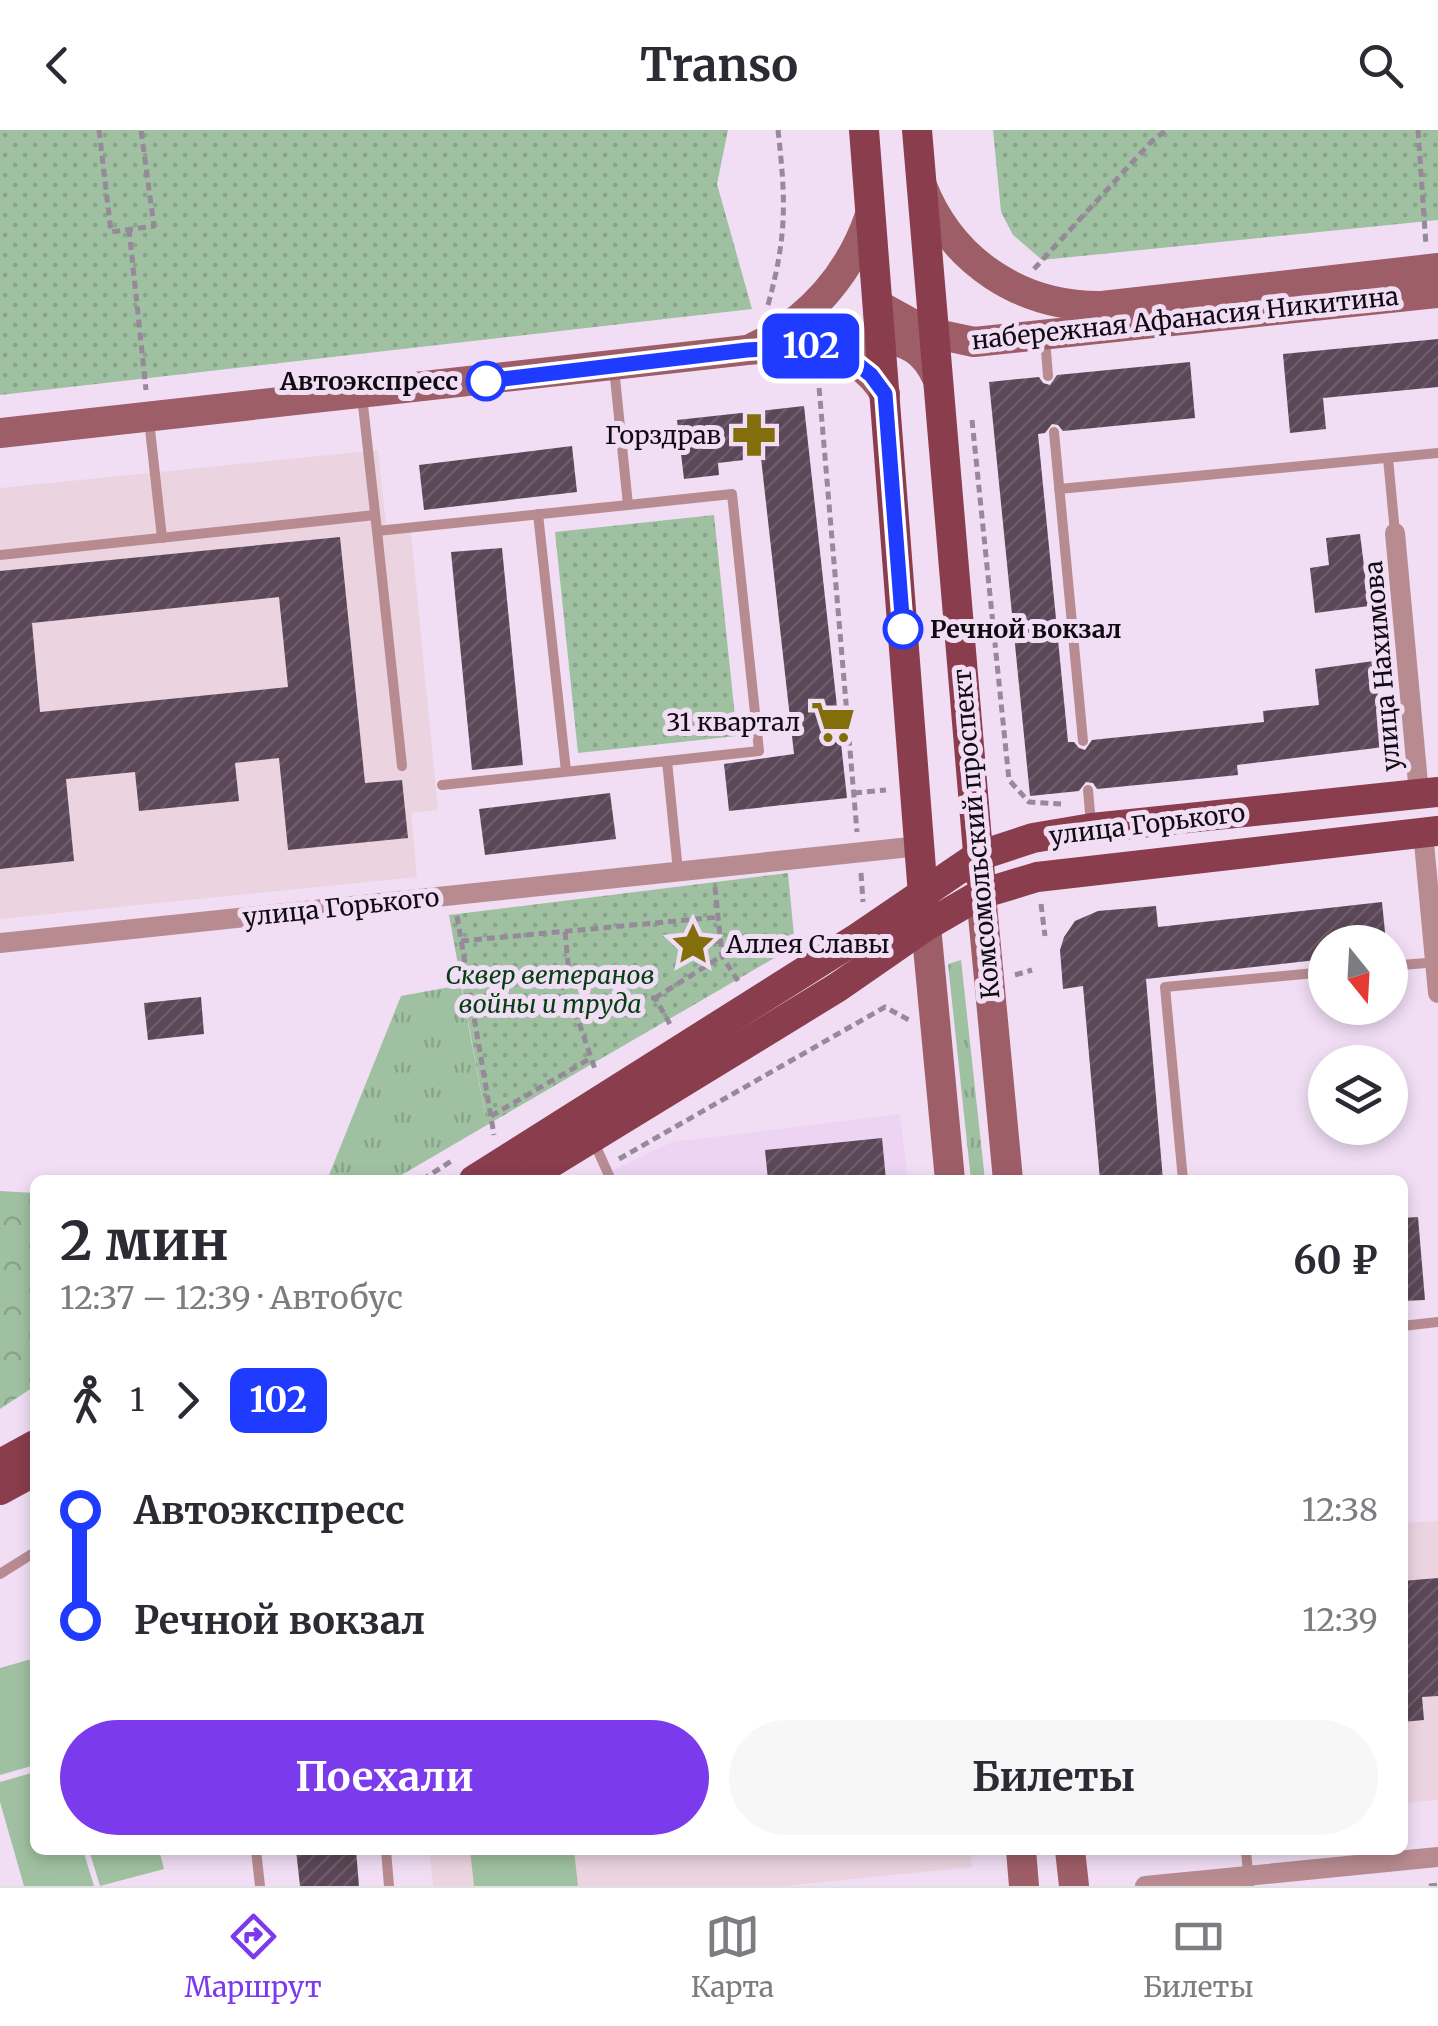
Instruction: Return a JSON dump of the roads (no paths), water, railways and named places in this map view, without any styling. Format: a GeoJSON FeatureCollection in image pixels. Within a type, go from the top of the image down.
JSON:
{"type":"FeatureCollection","features":[{"type":"Feature","properties":{"kind":"main road"},"geometry":{"type":"LineString","coordinates":[[864,130],[926,926]]}},
{"type":"Feature","properties":{"kind":"main road","name":"Комсомольский проспект"},"geometry":{"type":"LineString","coordinates":[[917,130],[981,894]]}},
{"type":"Feature","properties":{"kind":"main road","name":"улица Горького"},"geometry":{"type":"LineString","coordinates":[[482,1175],[978,856],[1033,838],[1092,828],[1429,793]]}},
{"type":"Feature","properties":{"kind":"main road","name":"улица Горького"},"geometry":{"type":"LineString","coordinates":[[531,1175],[838,987],[926,926],[981,894],[1038,877],[1430,832]]}},
{"type":"Feature","properties":{"kind":"main road"},"geometry":{"type":"LineString","coordinates":[[0,1464],[30,1449]]}},
{"type":"Feature","properties":{"kind":"main road"},"geometry":{"type":"LineString","coordinates":[[0,1490],[30,1474]]}},
{"type":"Feature","properties":{"kind":"street","name":"набережная Афанасия Никитина"},"geometry":{"type":"LineString","coordinates":[[921,183],[941,224],[983,269],[1009,286],[1039,298],[1070,304],[1102,306],[1432,261]]}},
{"type":"Feature","properties":{"kind":"street"},"geometry":{"type":"LineString","coordinates":[[747,350],[781,332],[820,300],[850,260],[870,216]]}},
{"type":"Feature","properties":{"kind":"street","name":"набережная Афанасия Никитина"},"geometry":{"type":"LineString","coordinates":[[878,305],[933,334],[974,342],[1438,292]]}},
{"type":"Feature","properties":{"kind":"street"},"geometry":{"type":"LineString","coordinates":[[0,433],[747,350],[881,339],[898,340],[914,348],[928,360],[936,376]]}},
{"type":"Feature","properties":{"kind":"street"},"geometry":{"type":"LineString","coordinates":[[815,346],[852,360],[871,375],[885,394]]}},
{"type":"Feature","properties":{"kind":"street","name":"улица Нахимова"},"geometry":{"type":"LineString","coordinates":[[1395,533],[1429,793]]}},
{"type":"Feature","properties":{"kind":"street"},"geometry":{"type":"LineString","coordinates":[[1430,832],[1438,993]]}},
{"type":"Feature","properties":{"kind":"street","name":"улица Горького"},"geometry":{"type":"LineString","coordinates":[[0,942],[920,846]]}},
{"type":"Feature","properties":{"kind":"street","name":"Комсомольский проспект"},"geometry":{"type":"LineString","coordinates":[[981,894],[1008,1175]]}},
{"type":"Feature","properties":{"kind":"street"},"geometry":{"type":"LineString","coordinates":[[926,926],[950,1175]]}},
{"type":"Feature","properties":{"kind":"street"},"geometry":{"type":"LineString","coordinates":[[1021,1855],[1024,1886]]}},
{"type":"Feature","properties":{"kind":"street"},"geometry":{"type":"LineString","coordinates":[[1071,1855],[1074,1886]]}},
{"type":"Feature","properties":{"kind":"street"},"geometry":{"type":"LineString","coordinates":[[1144,1886],[1249,1881],[1438,1857]]}},
{"type":"Feature","properties":{"kind":"lane"},"geometry":{"type":"LineString","coordinates":[[1044,337],[1048,376]]}},
{"type":"Feature","properties":{"kind":"lane"},"geometry":{"type":"LineString","coordinates":[[614,367],[628,505]]}},
{"type":"Feature","properties":{"kind":"lane"},"geometry":{"type":"LineString","coordinates":[[362,394],[402,766]]}},
{"type":"Feature","properties":{"kind":"lane"},"geometry":{"type":"LineString","coordinates":[[149,417],[162,538]]}},
{"type":"Feature","properties":{"kind":"lane"},"geometry":{"type":"LineString","coordinates":[[1054,432],[1084,740]]}},
{"type":"Feature","properties":{"kind":"lane"},"geometry":{"type":"LineString","coordinates":[[1059,489],[1438,453]]}},
{"type":"Feature","properties":{"kind":"lane"},"geometry":{"type":"LineString","coordinates":[[1388,458],[1395,533]]}},
{"type":"Feature","properties":{"kind":"lane"},"geometry":{"type":"LineString","coordinates":[[377,531],[732,494],[759,751],[442,784]]}},
{"type":"Feature","properties":{"kind":"lane"},"geometry":{"type":"LineString","coordinates":[[538,514],[566,772]]}},
{"type":"Feature","properties":{"kind":"lane"},"geometry":{"type":"LineString","coordinates":[[0,555],[375,515]]}},
{"type":"Feature","properties":{"kind":"lane"},"geometry":{"type":"LineString","coordinates":[[667,761],[678,872]]}},
{"type":"Feature","properties":{"kind":"lane"},"geometry":{"type":"LineString","coordinates":[[1088,790],[1092,828]]}},
{"type":"Feature","properties":{"kind":"lane"},"geometry":{"type":"LineString","coordinates":[[1408,964],[1436,962]]}},
{"type":"Feature","properties":{"kind":"lane"},"geometry":{"type":"LineString","coordinates":[[1183,1175],[1165,988],[1308,974]]}},
{"type":"Feature","properties":{"kind":"lane"},"geometry":{"type":"LineString","coordinates":[[592,1138],[609,1175]]}},
{"type":"Feature","properties":{"kind":"lane"},"geometry":{"type":"LineString","coordinates":[[1408,1325],[1438,1322]]}},
{"type":"Feature","properties":{"kind":"lane"},"geometry":{"type":"LineString","coordinates":[[0,1574],[30,1555]]}},
{"type":"Feature","properties":{"kind":"lane"},"geometry":{"type":"LineString","coordinates":[[257,1855],[260,1886]]}},
{"type":"Feature","properties":{"kind":"lane"},"geometry":{"type":"LineString","coordinates":[[387,1855],[390,1886]]}},
{"type":"Feature","properties":{"kind":"lane"},"geometry":{"type":"LineString","coordinates":[[1246,1855],[1249,1881]]}},
{"type":"Feature","properties":{"kind":"place","name":"Автоэкспресс"},"geometry":{"type":"Point","coordinates":[486,381]}},
{"type":"Feature","properties":{"kind":"place","name":"Горздрав"},"geometry":{"type":"Point","coordinates":[754,435]}},
{"type":"Feature","properties":{"kind":"place","name":"Речной вокзал"},"geometry":{"type":"Point","coordinates":[903,629]}},
{"type":"Feature","properties":{"kind":"place","name":"31 квартал"},"geometry":{"type":"Point","coordinates":[833,722]}},
{"type":"Feature","properties":{"kind":"place","name":"Аллея Славы"},"geometry":{"type":"Point","coordinates":[693,944]}},
{"type":"Feature","properties":{"kind":"park label","name":"Сквер ветеранов войны и труда"},"geometry":{"type":"Point","coordinates":[550,990]}}]}
